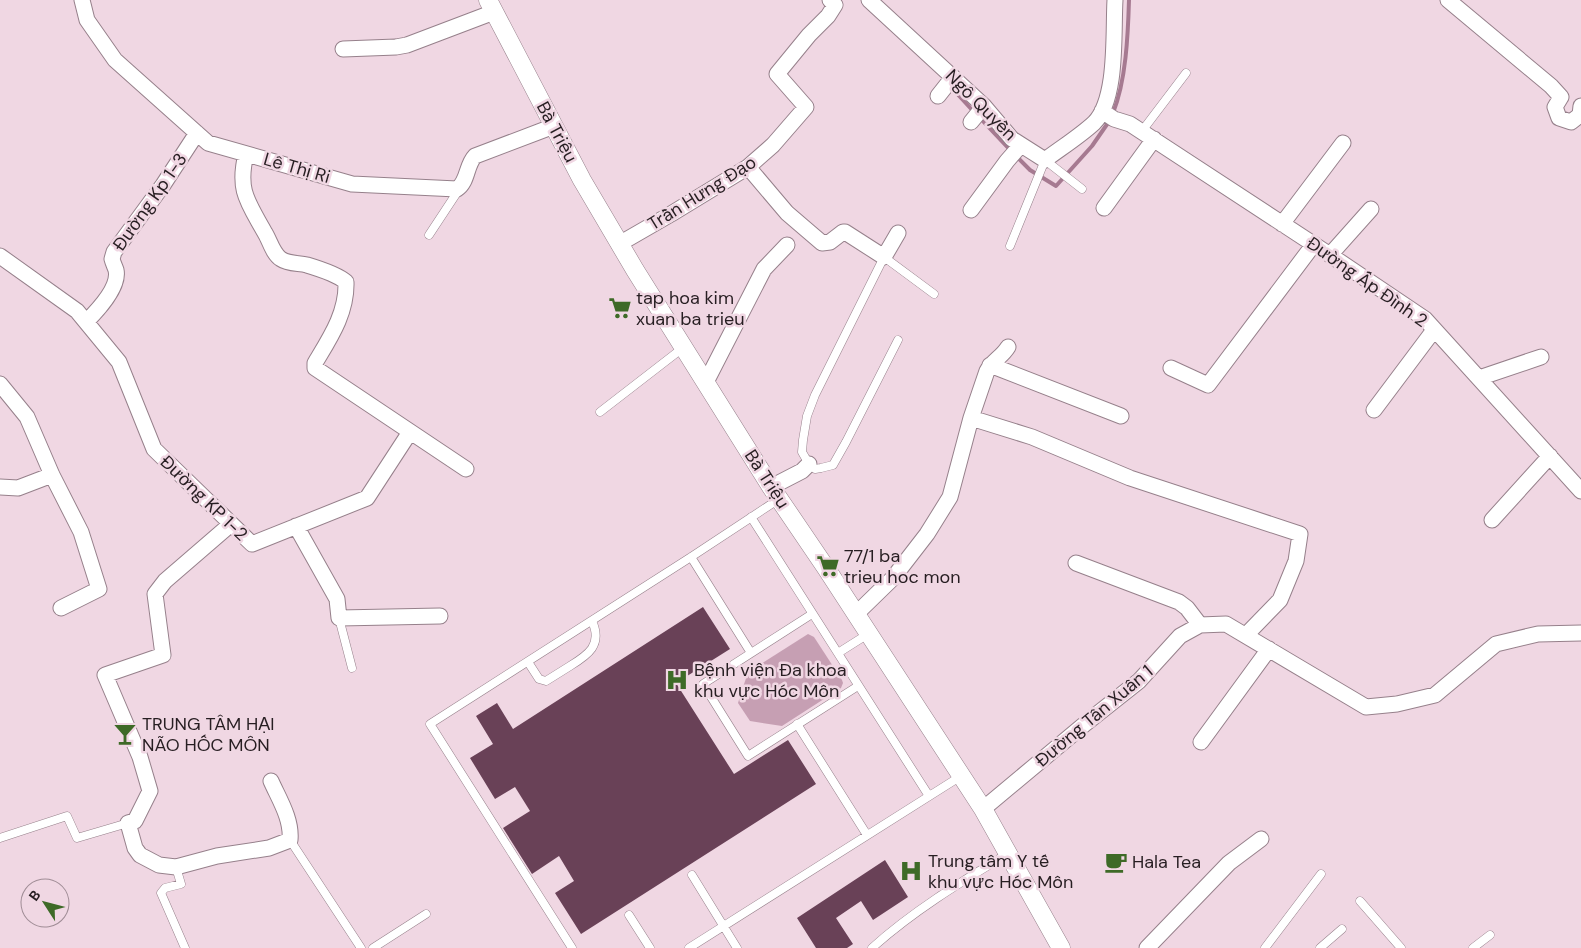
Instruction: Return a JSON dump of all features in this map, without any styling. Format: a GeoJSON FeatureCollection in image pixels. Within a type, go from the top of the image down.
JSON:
{"type":"FeatureCollection","features":[{"type":"Feature","properties":{"kind":"street","name":"Lê Thị Ri"},"geometry":{"type":"LineString","coordinates":[[82,0],[87,20],[115,60],[208,143],[352,184],[460,188]]}},
{"type":"Feature","properties":{"kind":"street","name":"Trần Hưng Đạo"},"geometry":{"type":"LineString","coordinates":[[619,244],[748,167],[773,145],[806,107],[777,74],[828,16],[834,5],[830,0]]}},
{"type":"Feature","properties":{"kind":"street","name":"Ngô Quyền"},"geometry":{"type":"LineString","coordinates":[[869,0],[946,86],[983,107],[1020,147],[1045,160]]}},
{"type":"Feature","properties":{"kind":"street"},"geometry":{"type":"LineString","coordinates":[[1448,0],[1551,86],[1561,97]]}},
{"type":"Feature","properties":{"kind":"street"},"geometry":{"type":"LineString","coordinates":[[1045,160],[1095,122],[1109,116],[1114,44],[1112,2]]}},
{"type":"Feature","properties":{"kind":"street"},"geometry":{"type":"LineString","coordinates":[[343,49],[407,45],[491,6]]}},
{"type":"Feature","properties":{"kind":"street","name":"Bà Triệu"},"geometry":{"type":"LineString","coordinates":[[491,6],[582,180],[619,244],[775,493],[983,809],[1061,948]]}},
{"type":"Feature","properties":{"kind":"street"},"geometry":{"type":"LineString","coordinates":[[1572,95],[1581,104],[1580,115],[1571,122],[1559,118],[1555,107],[1561,97],[1572,95]]}},
{"type":"Feature","properties":{"kind":"street"},"geometry":{"type":"LineString","coordinates":[[971,122],[983,107]]}},
{"type":"Feature","properties":{"kind":"street","name":"Đường Ấp Đình 2"},"geometry":{"type":"LineString","coordinates":[[1109,116],[1130,124],[1148,135],[1425,319],[1581,491]]}},
{"type":"Feature","properties":{"kind":"street"},"geometry":{"type":"LineString","coordinates":[[460,188],[475,156],[554,126]]}},
{"type":"Feature","properties":{"kind":"street","name":"Đường Kp 1-3"},"geometry":{"type":"LineString","coordinates":[[86,322],[106,301],[116,280],[117,272],[112,259],[114,252],[163,185],[197,133]]}},
{"type":"Feature","properties":{"kind":"street"},"geometry":{"type":"LineString","coordinates":[[1104,208],[1148,135]]}},
{"type":"Feature","properties":{"kind":"street"},"geometry":{"type":"LineString","coordinates":[[1282,224],[1344,143]]}},
{"type":"Feature","properties":{"kind":"street"},"geometry":{"type":"LineString","coordinates":[[971,210],[1007,161],[1020,147]]}},
{"type":"Feature","properties":{"kind":"street"},"geometry":{"type":"LineString","coordinates":[[246,154],[242,174],[245,195],[250,208],[278,257],[288,262],[309,266],[341,278],[346,282],[345,298],[338,323],[314,368],[466,468]]}},
{"type":"Feature","properties":{"kind":"street"},"geometry":{"type":"LineString","coordinates":[[748,167],[787,213],[825,244],[845,232],[884,257],[898,233]]}},
{"type":"Feature","properties":{"kind":"street"},"geometry":{"type":"LineString","coordinates":[[1330,255],[1371,209]]}},
{"type":"Feature","properties":{"kind":"street"},"geometry":{"type":"LineString","coordinates":[[1171,368],[1208,385],[1314,244]]}},
{"type":"Feature","properties":{"kind":"street"},"geometry":{"type":"LineString","coordinates":[[706,382],[764,269],[787,245]]}},
{"type":"Feature","properties":{"kind":"street","name":"Đường KP 1-2"},"geometry":{"type":"LineString","coordinates":[[0,256],[77,311],[119,362],[154,450],[230,524],[252,544],[296,526]]}},
{"type":"Feature","properties":{"kind":"street"},"geometry":{"type":"LineString","coordinates":[[1374,410],[1434,330]]}},
{"type":"Feature","properties":{"kind":"street"},"geometry":{"type":"LineString","coordinates":[[856,614],[893,578],[927,534],[950,497],[986,372],[990,365],[1004,354],[1008,348]]}},
{"type":"Feature","properties":{"kind":"street"},"geometry":{"type":"LineString","coordinates":[[1479,378],[1541,357]]}},
{"type":"Feature","properties":{"kind":"street"},"geometry":{"type":"LineString","coordinates":[[990,365],[1121,416]]}},
{"type":"Feature","properties":{"kind":"street"},"geometry":{"type":"LineString","coordinates":[[0,384],[27,416],[52,475],[82,532],[99,589],[60,608]]}},
{"type":"Feature","properties":{"kind":"street"},"geometry":{"type":"LineString","coordinates":[[972,418],[1032,437],[1130,478],[1300,534],[1296,562],[1280,600],[1246,635]]}},
{"type":"Feature","properties":{"kind":"street"},"geometry":{"type":"LineString","coordinates":[[410,432],[367,498],[296,526],[337,599],[340,618],[440,616]]}},
{"type":"Feature","properties":{"kind":"street"},"geometry":{"type":"LineString","coordinates":[[1492,520],[1550,456]]}},
{"type":"Feature","properties":{"kind":"street"},"geometry":{"type":"LineString","coordinates":[[775,493],[809,464]]}},
{"type":"Feature","properties":{"kind":"street"},"geometry":{"type":"LineString","coordinates":[[0,487],[18,488],[52,475]]}},
{"type":"Feature","properties":{"kind":"street"},"geometry":{"type":"LineString","coordinates":[[230,524],[165,581],[154,594],[162,655],[106,675],[140,757],[150,791],[135,821],[128,823],[135,848],[140,855],[159,866],[176,867],[217,856],[269,848],[290,840],[291,833],[287,817],[271,781]]}},
{"type":"Feature","properties":{"kind":"street"},"geometry":{"type":"LineString","coordinates":[[1076,563],[1179,602],[1187,608],[1200,625]]}},
{"type":"Feature","properties":{"kind":"street","name":"Đường Tân Xuân 1"},"geometry":{"type":"LineString","coordinates":[[983,809],[1139,681],[1180,636],[1200,625],[1226,624],[1366,707],[1397,704],[1435,695],[1496,644],[1538,634],[1581,633]]}},
{"type":"Feature","properties":{"kind":"street"},"geometry":{"type":"LineString","coordinates":[[1200,742],[1269,649]]}},
{"type":"Feature","properties":{"kind":"street"},"geometry":{"type":"LineString","coordinates":[[1147,948],[1229,863],[1261,839]]}},
{"type":"Feature","properties":{"kind":"lane"},"geometry":{"type":"LineString","coordinates":[[1148,135],[1186,73]]}},
{"type":"Feature","properties":{"kind":"lane"},"geometry":{"type":"LineString","coordinates":[[1010,246],[1045,160],[1082,188]]}},
{"type":"Feature","properties":{"kind":"lane"},"geometry":{"type":"LineString","coordinates":[[429,235],[460,188]]}},
{"type":"Feature","properties":{"kind":"lane"},"geometry":{"type":"LineString","coordinates":[[898,340],[833,465],[816,468],[809,464],[802,452],[809,409],[884,257],[934,294]]}},
{"type":"Feature","properties":{"kind":"lane"},"geometry":{"type":"LineString","coordinates":[[600,412],[684,348]]}},
{"type":"Feature","properties":{"kind":"lane"},"geometry":{"type":"LineString","coordinates":[[572,948],[430,724],[691,558],[751,517],[775,493]]}},
{"type":"Feature","properties":{"kind":"lane"},"geometry":{"type":"LineString","coordinates":[[751,517],[929,796]]}},
{"type":"Feature","properties":{"kind":"lane"},"geometry":{"type":"LineString","coordinates":[[691,558],[752,653]]}},
{"type":"Feature","properties":{"kind":"lane"},"geometry":{"type":"LineString","coordinates":[[812,614],[703,684],[748,756],[858,686]]}},
{"type":"Feature","properties":{"kind":"lane"},"geometry":{"type":"LineString","coordinates":[[340,618],[352,668]]}},
{"type":"Feature","properties":{"kind":"lane"},"geometry":{"type":"LineString","coordinates":[[528,662],[539,680],[546,681],[583,657],[593,647],[595,627],[592,621]]}},
{"type":"Feature","properties":{"kind":"lane"},"geometry":{"type":"LineString","coordinates":[[838,653],[868,634]]}},
{"type":"Feature","properties":{"kind":"lane"},"geometry":{"type":"LineString","coordinates":[[797,724],[867,835]]}},
{"type":"Feature","properties":{"kind":"lane"},"geometry":{"type":"LineString","coordinates":[[689,948],[961,776]]}},
{"type":"Feature","properties":{"kind":"lane"},"geometry":{"type":"LineString","coordinates":[[0,838],[66,816],[77,838],[128,823]]}},
{"type":"Feature","properties":{"kind":"lane"},"geometry":{"type":"LineString","coordinates":[[290,840],[361,948]]}},
{"type":"Feature","properties":{"kind":"lane"},"geometry":{"type":"LineString","coordinates":[[872,948],[903,923],[958,884],[1007,854]]}},
{"type":"Feature","properties":{"kind":"lane"},"geometry":{"type":"LineString","coordinates":[[176,867],[181,884],[165,888],[161,893],[186,948]]}},
{"type":"Feature","properties":{"kind":"lane"},"geometry":{"type":"LineString","coordinates":[[1265,948],[1321,874]]}},
{"type":"Feature","properties":{"kind":"lane"},"geometry":{"type":"LineString","coordinates":[[692,875],[737,948]]}},
{"type":"Feature","properties":{"kind":"lane"},"geometry":{"type":"LineString","coordinates":[[1360,901],[1401,948]]}},
{"type":"Feature","properties":{"kind":"lane"},"geometry":{"type":"LineString","coordinates":[[373,948],[426,914]]}},
{"type":"Feature","properties":{"kind":"lane"},"geometry":{"type":"LineString","coordinates":[[629,915],[650,948]]}},
{"type":"Feature","properties":{"kind":"lane"},"geometry":{"type":"LineString","coordinates":[[1320,948],[1342,929]]}},
{"type":"Feature","properties":{"kind":"lane"},"geometry":{"type":"LineString","coordinates":[[1473,948],[1490,935]]}},
{"type":"Feature","properties":{"kind":"shaded area"},"geometry":{"type":"Polygon","coordinates":[[[808,634],[814,637],[842,680],[841,688],[782,726],[750,721],[738,703],[748,672],[808,634]]]}},
{"type":"Feature","properties":{"kind":"building"},"geometry":{"type":"Polygon","coordinates":[[[703,607],[730,649],[676,683],[734,774],[788,740],[816,784],[581,934],[555,893],[574,881],[559,856],[532,874],[503,828],[530,811],[515,787],[495,799],[470,758],[493,744],[476,716],[497,703],[513,729],[703,607]]]}},
{"type":"Feature","properties":{"kind":"building"},"geometry":{"type":"Polygon","coordinates":[[[885,860],[908,897],[873,920],[861,901],[836,918],[853,944],[847,948],[816,948],[797,918],[885,860]]]}},
{"type":"Feature","properties":{"kind":"waterway"},"geometry":{"type":"LineString","coordinates":[[1113,113],[1124,72],[1129,0]]}},
{"type":"Feature","properties":{"kind":"waterway"},"geometry":{"type":"LineString","coordinates":[[950,86],[974,112]]}},
{"type":"Feature","properties":{"kind":"waterway"},"geometry":{"type":"LineString","coordinates":[[979,117],[1012,152]]}},
{"type":"Feature","properties":{"kind":"waterway"},"geometry":{"type":"LineString","coordinates":[[1017,157],[1030,170],[1056,186],[1092,146],[1110,120]]}},
{"type":"Feature","properties":{"kind":"place","name":"tap hoa kim xuan ba trieu"},"geometry":{"type":"Point","coordinates":[620,308]}},
{"type":"Feature","properties":{"kind":"place","name":"77/1 ba trieu hoc mon"},"geometry":{"type":"Point","coordinates":[828,566]}},
{"type":"Feature","properties":{"kind":"place","name":"Bệnh viện Đa khoa khu vực Hóc Môn"},"geometry":{"type":"Point","coordinates":[677,680]}},
{"type":"Feature","properties":{"kind":"place","name":"TRUNG TÂM HẠI NÃO HỐC MÔN"},"geometry":{"type":"Point","coordinates":[125,734]}},
{"type":"Feature","properties":{"kind":"place","name":"Hala Tea"},"geometry":{"type":"Point","coordinates":[1116,862]}},
{"type":"Feature","properties":{"kind":"place","name":"Trung tâm Y tế khu vực Hóc Môn"},"geometry":{"type":"Point","coordinates":[911,871]}}]}
